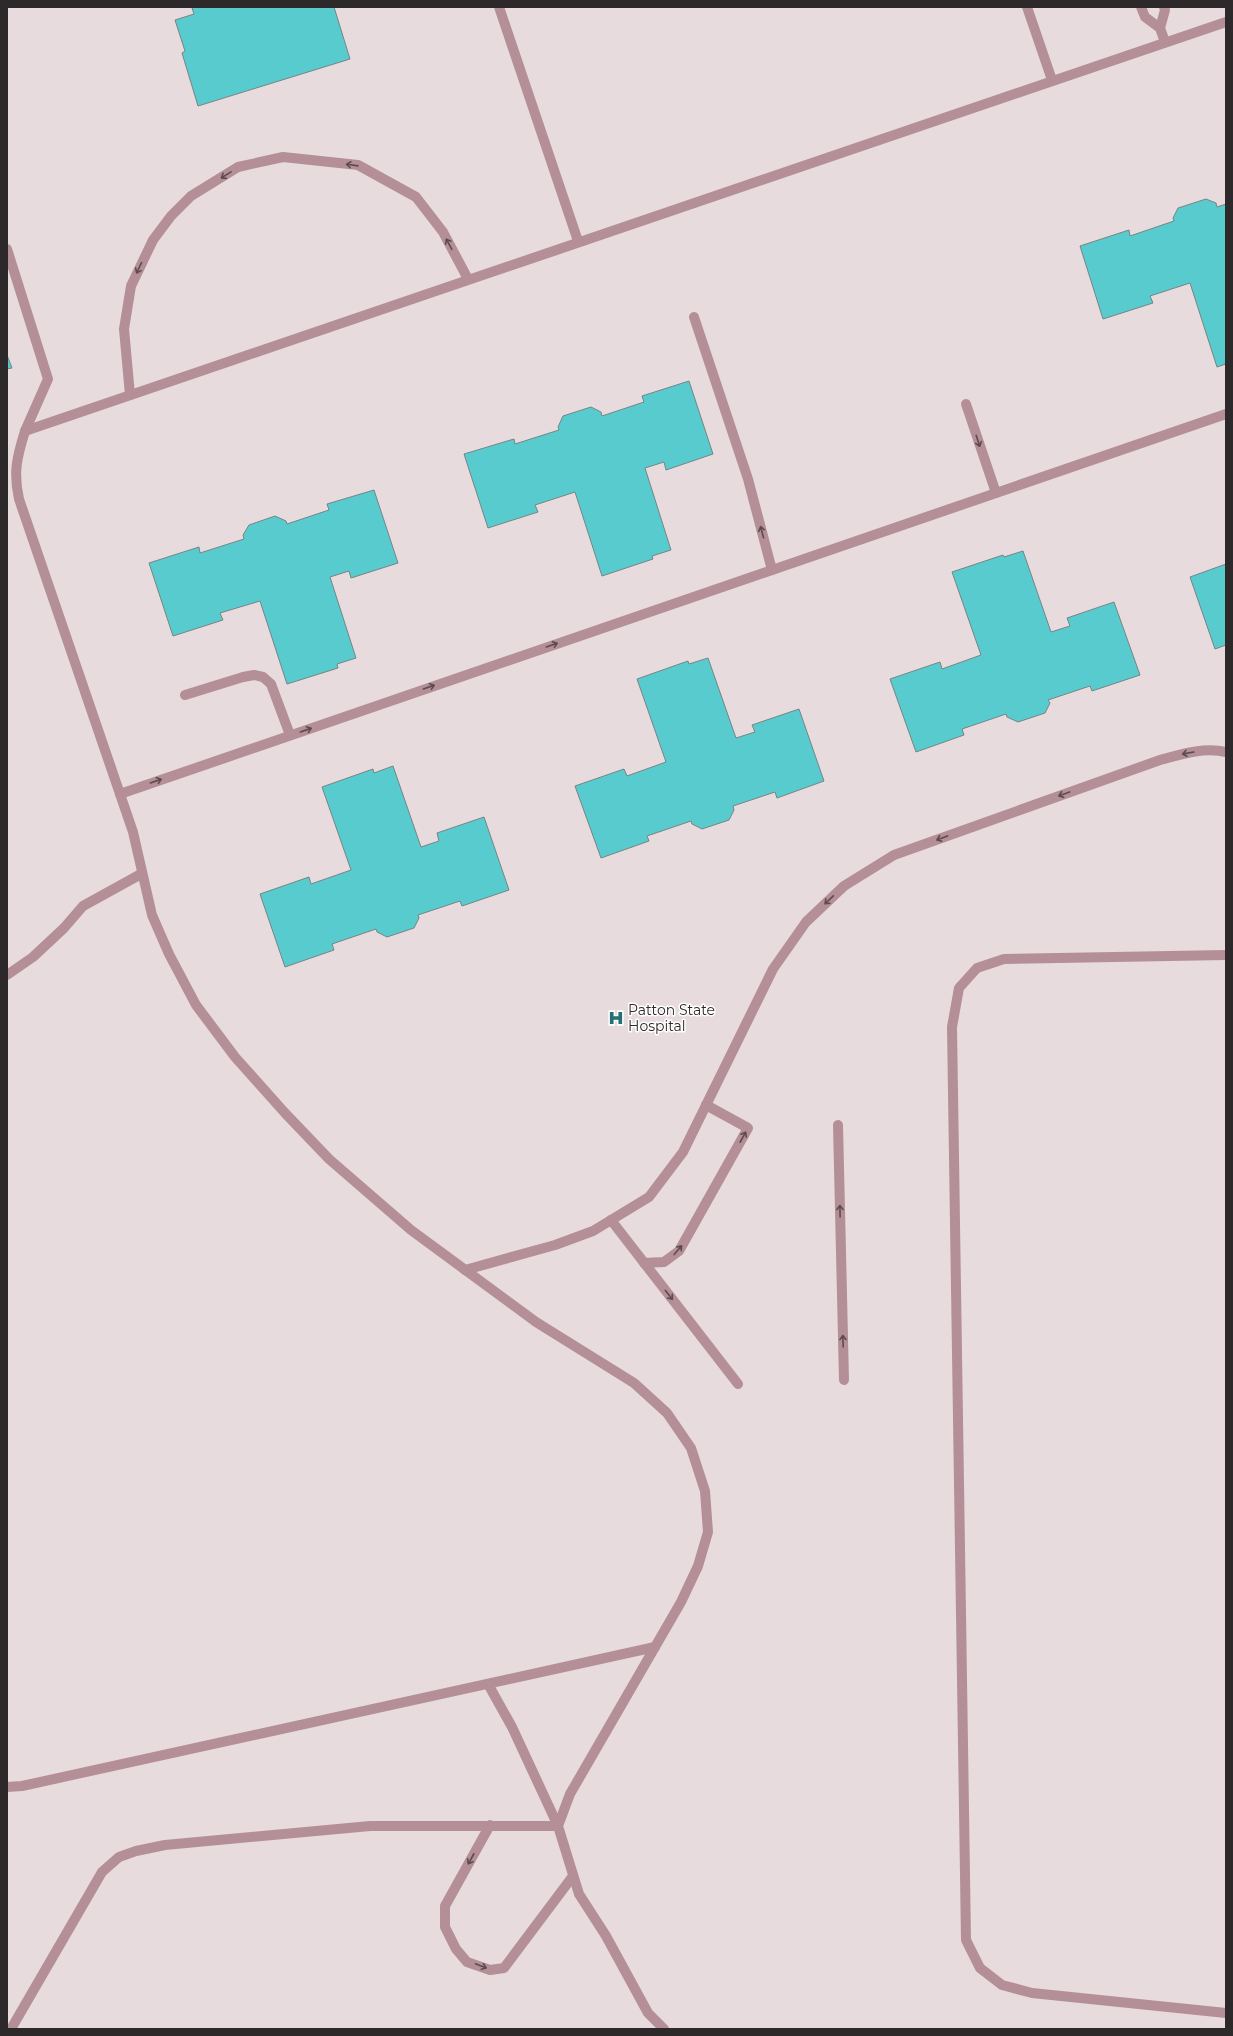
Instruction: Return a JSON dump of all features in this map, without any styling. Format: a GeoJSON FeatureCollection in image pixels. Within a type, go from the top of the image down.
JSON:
{"type":"FeatureCollection","features":[{"type":"Feature","properties":{"kind":"street"},"geometry":{"type":"LineString","coordinates":[[499,7],[578,241]]}},
{"type":"Feature","properties":{"kind":"street"},"geometry":{"type":"LineString","coordinates":[[1027,7],[1052,80]]}},
{"type":"Feature","properties":{"kind":"street"},"geometry":{"type":"LineString","coordinates":[[1142,7],[1145,18],[1160,28]]}},
{"type":"Feature","properties":{"kind":"street"},"geometry":{"type":"LineString","coordinates":[[1164,7],[1165,10],[1160,28],[1165,42]]}},
{"type":"Feature","properties":{"kind":"street"},"geometry":{"type":"LineString","coordinates":[[25,431],[578,241],[1226,22]]}},
{"type":"Feature","properties":{"kind":"street"},"geometry":{"type":"LineString","coordinates":[[130,395],[124,329],[131,286],[153,240],[171,216],[191,196],[238,167],[283,157],[358,165],[416,197],[443,232],[468,279]]}},
{"type":"Feature","properties":{"kind":"street"},"geometry":{"type":"LineString","coordinates":[[7,249],[48,379],[25,431],[16,462],[15,482],[18,499],[120,794],[132,832],[152,915],[169,954],[196,1005],[235,1057],[329,1159],[411,1230],[465,1270],[536,1322],[634,1384],[667,1413],[691,1448],[705,1491],[708,1532],[698,1566],[681,1602],[570,1794],[558,1826]]}},
{"type":"Feature","properties":{"kind":"street"},"geometry":{"type":"LineString","coordinates":[[694,317],[748,479],[772,570]]}},
{"type":"Feature","properties":{"kind":"street"},"geometry":{"type":"LineString","coordinates":[[966,404],[996,493]]}},
{"type":"Feature","properties":{"kind":"street"},"geometry":{"type":"LineString","coordinates":[[120,794],[1226,414]]}},
{"type":"Feature","properties":{"kind":"street"},"geometry":{"type":"LineString","coordinates":[[185,695],[243,677],[254,675],[263,677],[270,684],[290,735]]}},
{"type":"Feature","properties":{"kind":"street"},"geometry":{"type":"LineString","coordinates":[[465,1270],[555,1245],[593,1231],[649,1197],[683,1152],[773,969],[806,922],[844,886],[894,855],[1160,760],[1185,753],[1213,749],[1226,752]]}},
{"type":"Feature","properties":{"kind":"street"},"geometry":{"type":"LineString","coordinates":[[7,975],[33,957],[64,928],[83,906],[141,874]]}},
{"type":"Feature","properties":{"kind":"street"},"geometry":{"type":"LineString","coordinates":[[1226,955],[1004,959],[977,968],[959,988],[952,1027],[966,1940],[980,1968],[1002,1985],[1032,1993],[1226,2013]]}},
{"type":"Feature","properties":{"kind":"street"},"geometry":{"type":"LineString","coordinates":[[644,1263],[664,1262],[679,1251],[748,1128],[706,1105]]}},
{"type":"Feature","properties":{"kind":"street"},"geometry":{"type":"LineString","coordinates":[[838,1125],[844,1380]]}},
{"type":"Feature","properties":{"kind":"street"},"geometry":{"type":"LineString","coordinates":[[611,1220],[738,1384]]}},
{"type":"Feature","properties":{"kind":"street"},"geometry":{"type":"LineString","coordinates":[[7,1787],[22,1786],[655,1647]]}},
{"type":"Feature","properties":{"kind":"street"},"geometry":{"type":"LineString","coordinates":[[488,1684],[512,1727],[558,1826],[572,1876],[579,1894],[606,1936],[648,2013],[664,2029]]}},
{"type":"Feature","properties":{"kind":"street"},"geometry":{"type":"LineString","coordinates":[[490,1825],[445,1906],[446,1927],[456,1949],[468,1962],[490,1970],[504,1968],[572,1876]]}},
{"type":"Feature","properties":{"kind":"street"},"geometry":{"type":"LineString","coordinates":[[11,2029],[102,1872],[119,1857],[136,1851],[165,1845],[370,1826],[558,1826]]}},
{"type":"Feature","properties":{"kind":"building"},"geometry":{"type":"Polygon","coordinates":[[[334,7],[350,59],[198,106],[182,53],[185,51],[175,20],[194,14],[192,8],[334,7]]]}},
{"type":"Feature","properties":{"kind":"building"},"geometry":{"type":"Polygon","coordinates":[[[1206,199],[1216,203],[1217,207],[1226,204],[1226,364],[1217,367],[1190,283],[1150,296],[1153,303],[1103,319],[1080,246],[1129,230],[1130,236],[1174,221],[1173,218],[1178,208],[1206,199]]]}},
{"type":"Feature","properties":{"kind":"building"},"geometry":{"type":"Polygon","coordinates":[[[7,355],[12,368],[7,369],[7,355]]]}},
{"type":"Feature","properties":{"kind":"building"},"geometry":{"type":"Polygon","coordinates":[[[689,381],[713,454],[666,470],[664,462],[645,468],[671,550],[652,556],[653,559],[602,576],[575,492],[535,505],[538,512],[488,528],[464,454],[514,439],[515,444],[559,430],[558,427],[563,416],[591,407],[601,412],[602,416],[644,402],[642,396],[689,381]]]}},
{"type":"Feature","properties":{"kind":"building"},"geometry":{"type":"Polygon","coordinates":[[[374,490],[398,563],[351,578],[349,571],[330,577],[356,658],[337,664],[338,668],[287,684],[260,601],[220,613],[223,620],[173,636],[149,563],[199,547],[200,553],[244,539],[243,535],[249,525],[275,516],[286,521],[287,524],[329,510],[327,504],[374,490]]]}},
{"type":"Feature","properties":{"kind":"building"},"geometry":{"type":"Polygon","coordinates":[[[1023,551],[1051,632],[1070,626],[1067,618],[1114,602],[1140,675],[1092,691],[1090,686],[1048,700],[1050,703],[1045,713],[1018,722],[1007,717],[1006,714],[962,729],[964,735],[916,752],[890,679],[940,662],[942,669],[981,655],[952,572],[1003,555],[1004,557],[1023,551]]]}},
{"type":"Feature","properties":{"kind":"building"},"geometry":{"type":"Polygon","coordinates":[[[1226,564],[1226,645],[1215,649],[1190,577],[1226,564]]]}},
{"type":"Feature","properties":{"kind":"building"},"geometry":{"type":"Polygon","coordinates":[[[708,658],[736,738],[755,732],[752,725],[799,709],[824,781],[777,798],[775,792],[733,806],[734,810],[729,820],[702,829],[692,824],[691,821],[647,836],[649,841],[601,858],[575,786],[624,769],[627,776],[666,762],[637,679],[688,661],[689,664],[708,658]]]}},
{"type":"Feature","properties":{"kind":"building"},"geometry":{"type":"Polygon","coordinates":[[[393,766],[421,847],[439,841],[437,833],[484,817],[509,890],[462,906],[460,901],[418,915],[419,918],[414,928],[387,937],[377,932],[376,929],[332,944],[334,950],[285,967],[260,894],[309,877],[311,884],[351,870],[322,787],[373,769],[374,773],[393,766]]]}},
{"type":"Feature","properties":{"kind":"place","name":"Patton State Hospital"},"geometry":{"type":"Point","coordinates":[616,1018]}}]}
